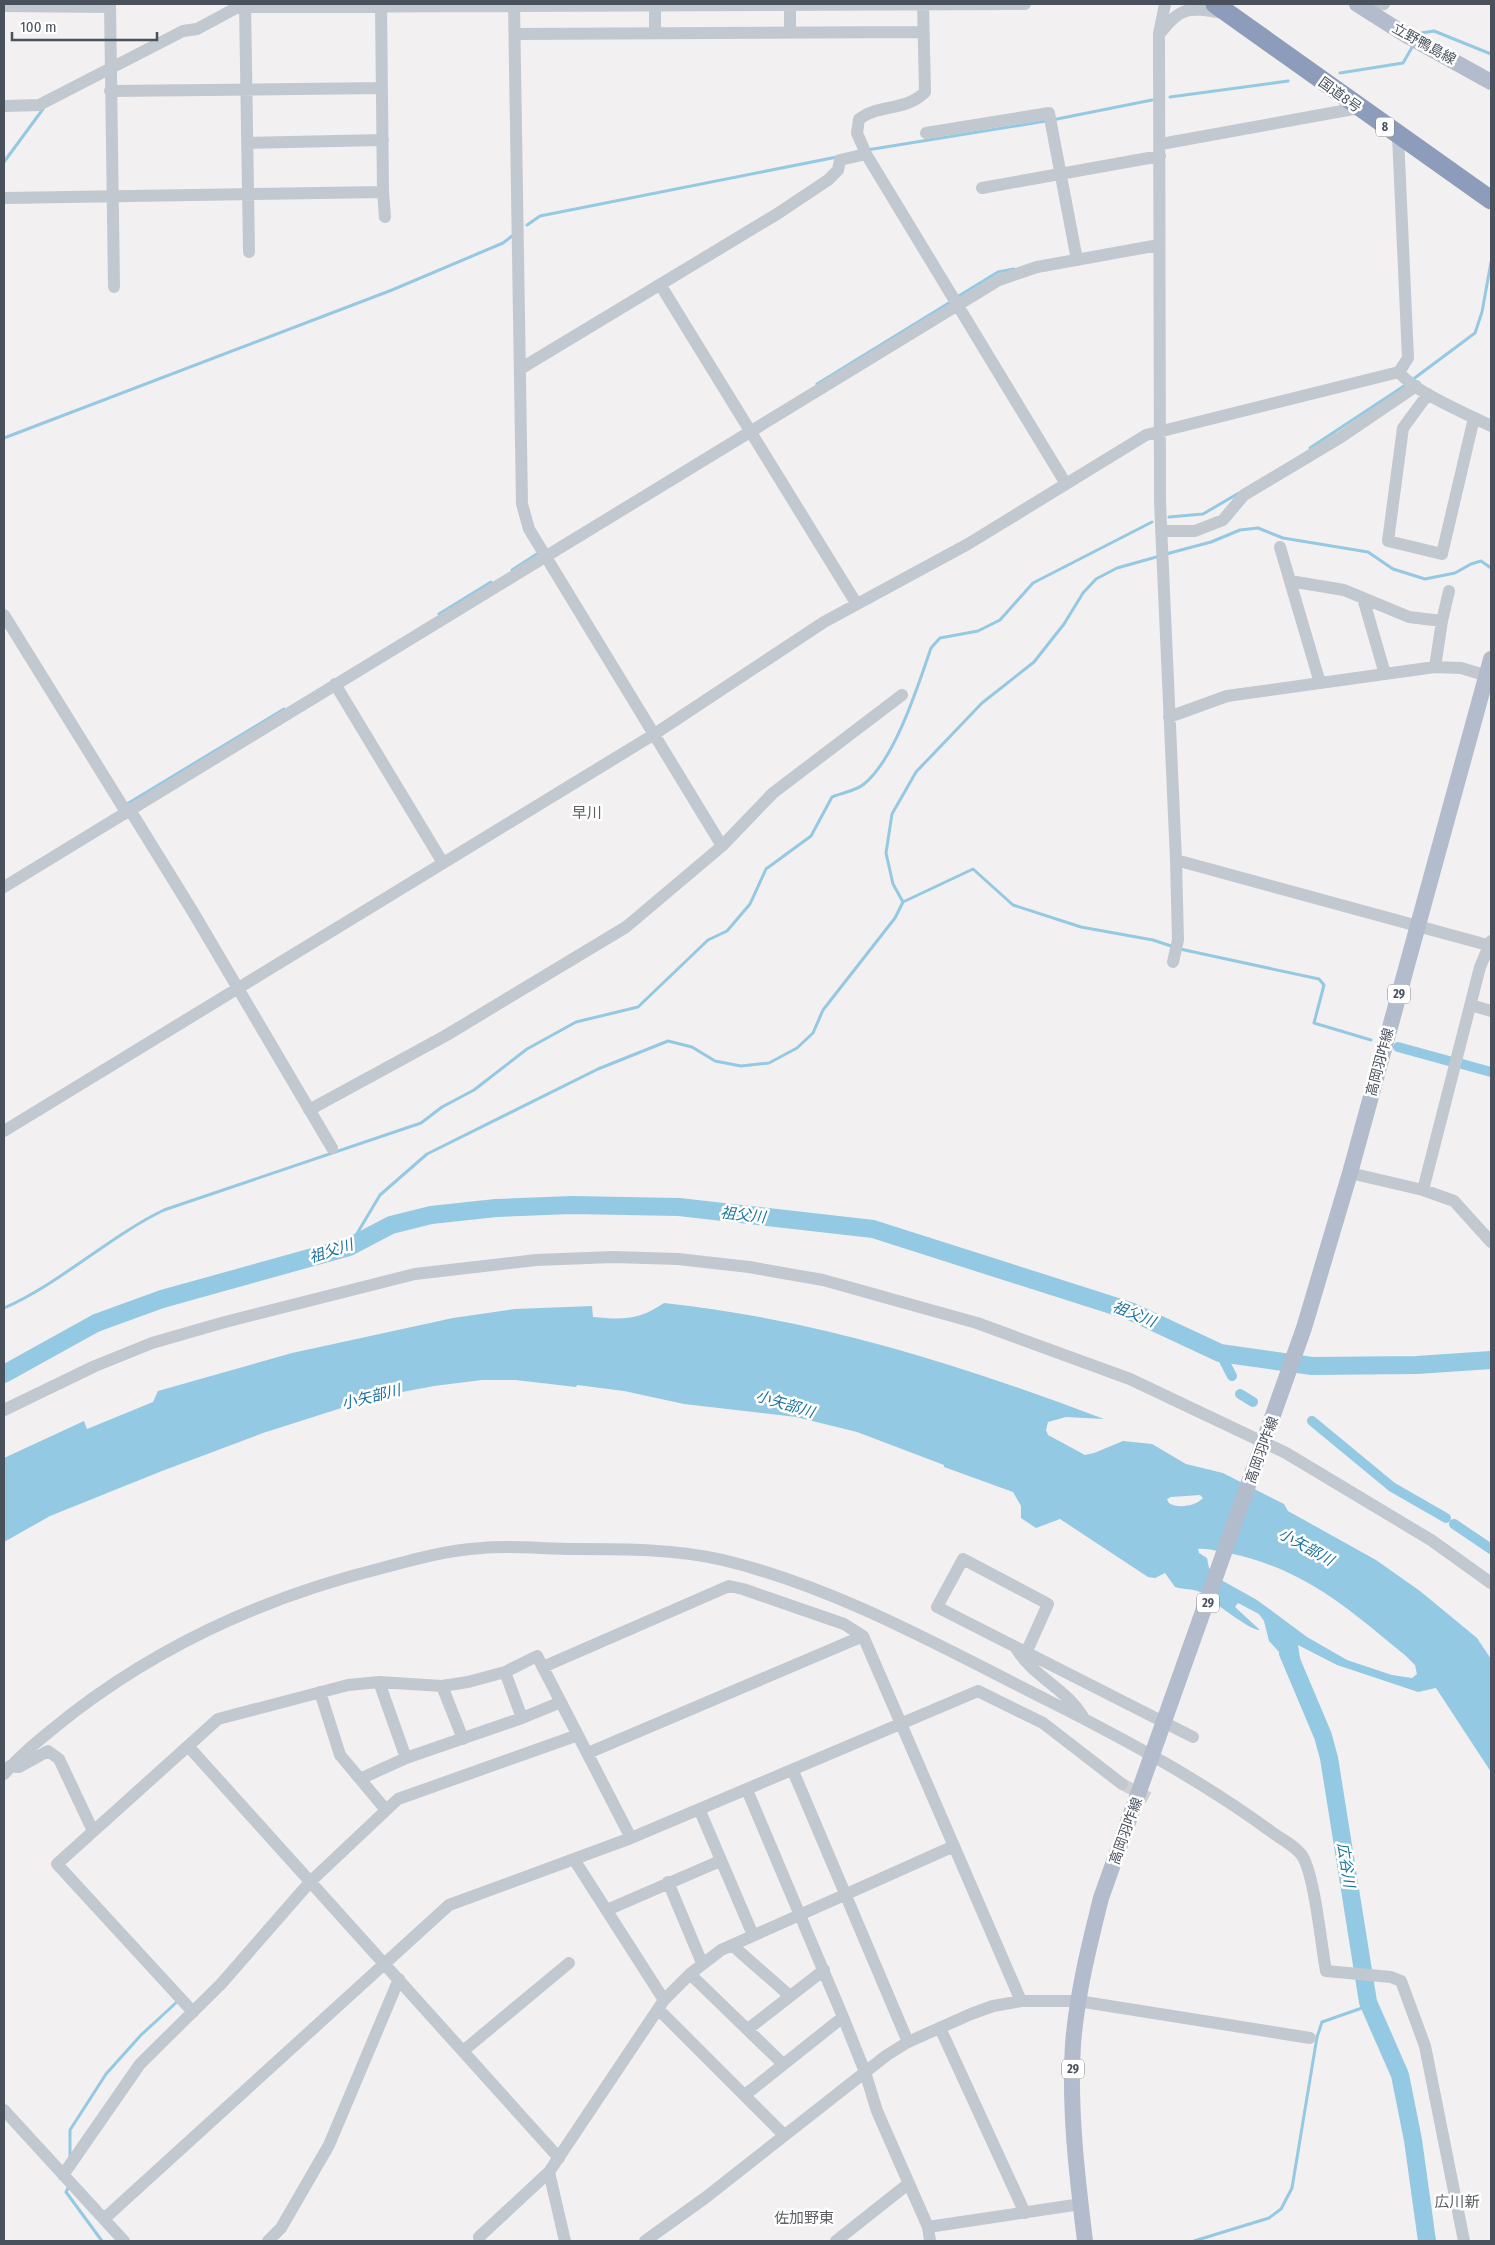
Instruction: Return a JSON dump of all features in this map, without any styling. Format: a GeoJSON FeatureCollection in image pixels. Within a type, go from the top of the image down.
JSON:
{"type":"FeatureCollection","features":[{"type":"Feature","properties":{"kind":"highway","name":"国道8号"},"geometry":{"type":"LineString","coordinates":[[1221,8],[1398,136],[1491,200]]}},
{"type":"Feature","properties":{"kind":"main road","name":"立野鴨島線"},"geometry":{"type":"LineString","coordinates":[[1360,6],[1412,38],[1491,82]]}},
{"type":"Feature","properties":{"kind":"main road","name":"高岡羽咋線"},"geometry":{"type":"LineString","coordinates":[[1085,2241],[1072,2104],[1073,2044],[1078,2001],[1101,1898],[1263,1448],[1304,1328],[1350,1173],[1489,676],[1491,659]]}},
{"type":"Feature","properties":{"kind":"street"},"geometry":{"type":"LineString","coordinates":[[790,4],[790,32]]}},
{"type":"Feature","properties":{"kind":"street"},"geometry":{"type":"LineString","coordinates":[[923,4],[925,92],[915,102],[869,112],[859,119],[857,133],[864,150],[1066,484]]}},
{"type":"Feature","properties":{"kind":"street"},"geometry":{"type":"LineString","coordinates":[[4,106],[39,105],[183,31],[197,29],[245,5],[1025,4]]}},
{"type":"Feature","properties":{"kind":"street"},"geometry":{"type":"LineString","coordinates":[[1165,4],[1159,34],[1161,150],[1159,245],[1161,547],[1176,860],[1176,951]]}},
{"type":"Feature","properties":{"kind":"street"},"geometry":{"type":"LineString","coordinates":[[1360,6],[1384,4]]}},
{"type":"Feature","properties":{"kind":"street"},"geometry":{"type":"LineString","coordinates":[[4,6],[110,5],[114,287]]}},
{"type":"Feature","properties":{"kind":"street"},"geometry":{"type":"LineString","coordinates":[[245,5],[249,252]]}},
{"type":"Feature","properties":{"kind":"street"},"geometry":{"type":"LineString","coordinates":[[514,5],[522,504],[529,529],[722,846]]}},
{"type":"Feature","properties":{"kind":"street"},"geometry":{"type":"LineString","coordinates":[[654,5],[655,33]]}},
{"type":"Feature","properties":{"kind":"street"},"geometry":{"type":"LineString","coordinates":[[381,6],[384,217]]}},
{"type":"Feature","properties":{"kind":"street"},"geometry":{"type":"LineString","coordinates":[[1159,34],[1174,15],[1181,12],[1221,8]]}},
{"type":"Feature","properties":{"kind":"street"},"geometry":{"type":"LineString","coordinates":[[515,34],[923,32]]}},
{"type":"Feature","properties":{"kind":"street"},"geometry":{"type":"LineString","coordinates":[[110,91],[382,88]]}},
{"type":"Feature","properties":{"kind":"street"},"geometry":{"type":"LineString","coordinates":[[982,188],[1060,174],[1161,150],[1359,108]]}},
{"type":"Feature","properties":{"kind":"street"},"geometry":{"type":"LineString","coordinates":[[926,133],[1049,113],[1077,260]]}},
{"type":"Feature","properties":{"kind":"street"},"geometry":{"type":"LineString","coordinates":[[4,1131],[653,735],[856,603],[968,544],[1146,434],[1399,372],[1408,358],[1398,136]]}},
{"type":"Feature","properties":{"kind":"street"},"geometry":{"type":"LineString","coordinates":[[247,143],[383,140]]}},
{"type":"Feature","properties":{"kind":"street"},"geometry":{"type":"LineString","coordinates":[[520,369],[662,286],[828,180],[838,170],[840,160],[864,150]]}},
{"type":"Feature","properties":{"kind":"street"},"geometry":{"type":"LineString","coordinates":[[4,198],[384,192]]}},
{"type":"Feature","properties":{"kind":"street"},"geometry":{"type":"LineString","coordinates":[[4,887],[127,808],[335,684],[543,552],[955,301],[999,280],[1037,268],[1159,245]]}},
{"type":"Feature","properties":{"kind":"street"},"geometry":{"type":"LineString","coordinates":[[662,286],[856,603]]}},
{"type":"Feature","properties":{"kind":"street"},"geometry":{"type":"LineString","coordinates":[[1399,372],[1404,379],[1428,394],[1491,426]]}},
{"type":"Feature","properties":{"kind":"street"},"geometry":{"type":"LineString","coordinates":[[1161,531],[1195,532],[1223,520],[1244,495],[1341,438],[1416,386]]}},
{"type":"Feature","properties":{"kind":"street"},"geometry":{"type":"LineString","coordinates":[[1428,394],[1403,428],[1388,541],[1442,554],[1474,418]]}},
{"type":"Feature","properties":{"kind":"street"},"geometry":{"type":"LineString","coordinates":[[1280,547],[1320,683]]}},
{"type":"Feature","properties":{"kind":"street"},"geometry":{"type":"LineString","coordinates":[[1290,581],[1344,590],[1409,617],[1442,621]]}},
{"type":"Feature","properties":{"kind":"street"},"geometry":{"type":"LineString","coordinates":[[1435,667],[1449,591]]}},
{"type":"Feature","properties":{"kind":"street"},"geometry":{"type":"LineString","coordinates":[[1363,598],[1385,674]]}},
{"type":"Feature","properties":{"kind":"street"},"geometry":{"type":"LineString","coordinates":[[4,615],[116,796],[127,808],[332,1148]]}},
{"type":"Feature","properties":{"kind":"street"},"geometry":{"type":"LineString","coordinates":[[1169,717],[1227,696],[1435,667],[1461,668],[1489,676]]}},
{"type":"Feature","properties":{"kind":"street"},"geometry":{"type":"LineString","coordinates":[[335,684],[443,863]]}},
{"type":"Feature","properties":{"kind":"street"},"geometry":{"type":"LineString","coordinates":[[309,1110],[445,1036],[626,927],[722,846],[773,793],[902,695]]}},
{"type":"Feature","properties":{"kind":"street"},"geometry":{"type":"LineString","coordinates":[[1176,860],[1491,944],[1480,967],[1423,1190]]}},
{"type":"Feature","properties":{"kind":"street"},"geometry":{"type":"LineString","coordinates":[[1471,1006],[1491,1011]]}},
{"type":"Feature","properties":{"kind":"street"},"geometry":{"type":"LineString","coordinates":[[1350,1173],[1423,1190],[1454,1201],[1491,1242]]}},
{"type":"Feature","properties":{"kind":"street"},"geometry":{"type":"LineString","coordinates":[[4,1410],[94,1366],[152,1343],[225,1322],[415,1274],[536,1260],[660,1258],[749,1267],[822,1280],[978,1323],[1130,1379],[1263,1448],[1431,1540],[1491,1583]]}},
{"type":"Feature","properties":{"kind":"street"},"geometry":{"type":"LineString","coordinates":[[7,1770],[32,1745],[84,1705],[137,1668],[207,1629],[271,1601],[334,1580],[439,1553],[484,1547],[638,1548],[721,1559],[832,1596],[943,1648],[1154,1753],[1236,1805],[1301,1853],[1308,1870],[1326,1971],[1391,1977],[1401,1981],[1425,2046],[1464,2241]]}},
{"type":"Feature","properties":{"kind":"street"},"geometry":{"type":"LineString","coordinates":[[1084,1719],[1077,1707],[1024,1662],[1021,1650],[1048,1604],[963,1559],[937,1608],[1021,1650],[1193,1737]]}},
{"type":"Feature","properties":{"kind":"street"},"geometry":{"type":"LineString","coordinates":[[543,1667],[729,1586],[743,1589],[844,1624],[863,1636],[1021,2000]]}},
{"type":"Feature","properties":{"kind":"street"},"geometry":{"type":"LineString","coordinates":[[588,1753],[863,1636]]}},
{"type":"Feature","properties":{"kind":"street"},"geometry":{"type":"LineString","coordinates":[[193,2012],[56,1864],[218,1719],[348,1685],[379,1682],[442,1686],[505,1672],[537,1656],[631,1838]]}},
{"type":"Feature","properties":{"kind":"street"},"geometry":{"type":"LineString","coordinates":[[505,1672],[522,1718]]}},
{"type":"Feature","properties":{"kind":"street"},"geometry":{"type":"LineString","coordinates":[[379,1682],[406,1758]]}},
{"type":"Feature","properties":{"kind":"street"},"geometry":{"type":"LineString","coordinates":[[442,1686],[463,1739]]}},
{"type":"Feature","properties":{"kind":"street"},"geometry":{"type":"LineString","coordinates":[[105,2218],[449,1905],[575,1861],[793,1771],[978,1691],[1043,1723],[1122,1784]]}},
{"type":"Feature","properties":{"kind":"street"},"geometry":{"type":"LineString","coordinates":[[320,1692],[340,1755],[386,1810]]}},
{"type":"Feature","properties":{"kind":"street"},"geometry":{"type":"LineString","coordinates":[[360,1779],[406,1758],[522,1718],[561,1702]]}},
{"type":"Feature","properties":{"kind":"street"},"geometry":{"type":"LineString","coordinates":[[63,2175],[140,2064],[221,1984],[310,1882],[398,1799],[578,1735]]}},
{"type":"Feature","properties":{"kind":"street"},"geometry":{"type":"LineString","coordinates":[[188,1746],[559,2158]]}},
{"type":"Feature","properties":{"kind":"street"},"geometry":{"type":"LineString","coordinates":[[7,1770],[19,1767],[48,1751],[59,1759],[93,1831]]}},
{"type":"Feature","properties":{"kind":"street"},"geometry":{"type":"LineString","coordinates":[[793,1771],[908,2042]]}},
{"type":"Feature","properties":{"kind":"street"},"geometry":{"type":"LineString","coordinates":[[746,1790],[824,1970],[865,2072],[878,2111],[928,2227],[930,2241]]}},
{"type":"Feature","properties":{"kind":"street"},"geometry":{"type":"LineString","coordinates":[[700,1810],[753,1935]]}},
{"type":"Feature","properties":{"kind":"street"},"geometry":{"type":"LineString","coordinates":[[480,2241],[479,2238],[549,2172],[661,2004],[702,1963],[753,1935],[954,1846]]}},
{"type":"Feature","properties":{"kind":"street"},"geometry":{"type":"LineString","coordinates":[[575,1861],[661,2004],[784,2135]]}},
{"type":"Feature","properties":{"kind":"street"},"geometry":{"type":"LineString","coordinates":[[606,1910],[720,1861]]}},
{"type":"Feature","properties":{"kind":"street"},"geometry":{"type":"LineString","coordinates":[[668,1882],[702,1963]]}},
{"type":"Feature","properties":{"kind":"street"},"geometry":{"type":"LineString","coordinates":[[732,1945],[790,1996]]}},
{"type":"Feature","properties":{"kind":"street"},"geometry":{"type":"LineString","coordinates":[[463,2051],[569,1963]]}},
{"type":"Feature","properties":{"kind":"street"},"geometry":{"type":"LineString","coordinates":[[748,2029],[824,1970]]}},
{"type":"Feature","properties":{"kind":"street"},"geometry":{"type":"LineString","coordinates":[[690,1974],[783,2064]]}},
{"type":"Feature","properties":{"kind":"street"},"geometry":{"type":"LineString","coordinates":[[268,2241],[281,2228],[329,2145],[399,1980]]}},
{"type":"Feature","properties":{"kind":"street"},"geometry":{"type":"LineString","coordinates":[[645,2241],[705,2198],[865,2072],[908,2042],[993,2006],[1021,2000],[1078,2001],[1310,2038]]}},
{"type":"Feature","properties":{"kind":"street"},"geometry":{"type":"LineString","coordinates":[[745,2095],[843,2017]]}},
{"type":"Feature","properties":{"kind":"street"},"geometry":{"type":"LineString","coordinates":[[940,2028],[1024,2212]]}},
{"type":"Feature","properties":{"kind":"street"},"geometry":{"type":"LineString","coordinates":[[4,2110],[105,2218],[124,2241]]}},
{"type":"Feature","properties":{"kind":"street"},"geometry":{"type":"LineString","coordinates":[[549,2172],[566,2241]]}},
{"type":"Feature","properties":{"kind":"street"},"geometry":{"type":"LineString","coordinates":[[836,2241],[908,2184]]}},
{"type":"Feature","properties":{"kind":"street"},"geometry":{"type":"LineString","coordinates":[[928,2227],[1081,2204]]}},
{"type":"Feature","properties":{"kind":"water","name":"小矢部川"},"geometry":{"type":"Polygon","coordinates":[[[664,1303],[778,1321],[888,1347],[942,1363],[996,1380],[1104,1419],[1066,1417],[1048,1422],[1046,1430],[1048,1435],[1085,1455],[1123,1441],[1152,1444],[1186,1464],[1223,1473],[1284,1504],[1288,1511],[1376,1560],[1420,1591],[1477,1638],[1491,1659],[1491,1772],[1436,1688],[1418,1692],[1337,1665],[1298,1645],[1302,1671],[1289,1677],[1279,1652],[1269,1641],[1264,1621],[1259,1614],[1238,1603],[1235,1607],[1260,1630],[1240,1621],[1199,1591],[1175,1587],[1165,1573],[1155,1578],[1148,1577],[1060,1519],[1036,1528],[1021,1518],[1021,1506],[1013,1492],[857,1432],[796,1417],[684,1404],[624,1391],[577,1385],[576,1387],[515,1380],[482,1380],[434,1386],[376,1397],[263,1433],[50,1516],[4,1542],[4,1458],[84,1421],[87,1429],[153,1402],[158,1391],[292,1353],[453,1318],[515,1309],[592,1306],[593,1317],[630,1318],[655,1309],[664,1303]],[[1200,1495],[1171,1497],[1167,1499],[1173,1505],[1187,1506],[1200,1501],[1203,1498],[1200,1495]],[[1198,1549],[1199,1553],[1207,1558],[1209,1568],[1223,1581],[1257,1600],[1307,1637],[1347,1660],[1392,1675],[1412,1678],[1417,1674],[1415,1665],[1406,1656],[1345,1607],[1303,1580],[1255,1560],[1228,1553],[1198,1549]]]}},
{"type":"Feature","properties":{"kind":"waterway"},"geometry":{"type":"LineString","coordinates":[[1419,37],[1421,33],[1434,31],[1491,54]]}},
{"type":"Feature","properties":{"kind":"waterway"},"geometry":{"type":"LineString","coordinates":[[1340,73],[1403,63],[1414,44]]}},
{"type":"Feature","properties":{"kind":"waterway"},"geometry":{"type":"LineString","coordinates":[[1170,97],[1288,81]]}},
{"type":"Feature","properties":{"kind":"waterway"},"geometry":{"type":"LineString","coordinates":[[1052,120],[1152,100]]}},
{"type":"Feature","properties":{"kind":"waterway"},"geometry":{"type":"LineString","coordinates":[[4,162],[43,109]]}},
{"type":"Feature","properties":{"kind":"waterway"},"geometry":{"type":"LineString","coordinates":[[867,150],[1046,121]]}},
{"type":"Feature","properties":{"kind":"waterway"},"geometry":{"type":"LineString","coordinates":[[527,225],[540,216],[837,157]]}},
{"type":"Feature","properties":{"kind":"waterway"},"geometry":{"type":"LineString","coordinates":[[4,438],[392,290],[503,243],[512,236]]}},
{"type":"Feature","properties":{"kind":"waterway"},"geometry":{"type":"LineString","coordinates":[[1412,380],[1475,333],[1482,312],[1491,262]]}},
{"type":"Feature","properties":{"kind":"waterway"},"geometry":{"type":"LineString","coordinates":[[957,297],[998,272],[1014,269]]}},
{"type":"Feature","properties":{"kind":"waterway"},"geometry":{"type":"LineString","coordinates":[[817,384],[952,301]]}},
{"type":"Feature","properties":{"kind":"waterway"},"geometry":{"type":"LineString","coordinates":[[1310,448],[1407,384]]}},
{"type":"Feature","properties":{"kind":"waterway"},"geometry":{"type":"LineString","coordinates":[[1169,517],[1203,514],[1239,493]]}},
{"type":"Feature","properties":{"kind":"waterway"},"geometry":{"type":"LineString","coordinates":[[4,1308],[45,1286],[123,1233],[164,1210],[421,1123],[442,1107],[474,1090],[527,1049],[576,1022],[638,1007],[708,940],[727,931],[750,904],[766,869],[811,836],[832,797],[861,786],[875,773],[886,758],[904,721],[931,648],[940,638],[978,631],[1000,620],[1033,583],[1152,522]]}},
{"type":"Feature","properties":{"kind":"waterway"},"geometry":{"type":"LineString","coordinates":[[1166,554],[1211,542],[1240,530],[1258,528],[1283,538],[1368,552],[1393,569],[1425,579],[1455,573],[1481,561],[1491,568]]}},
{"type":"Feature","properties":{"kind":"waterway"},"geometry":{"type":"LineString","coordinates":[[512,570],[540,552]]}},
{"type":"Feature","properties":{"kind":"waterway"},"geometry":{"type":"LineString","coordinates":[[903,902],[893,884],[886,853],[892,814],[916,772],[982,703],[1034,662],[1064,624],[1083,593],[1096,579],[1117,568],[1160,556]]}},
{"type":"Feature","properties":{"kind":"waterway"},"geometry":{"type":"LineString","coordinates":[[439,614],[491,582]]}},
{"type":"Feature","properties":{"kind":"waterway"},"geometry":{"type":"LineString","coordinates":[[127,804],[284,709]]}},
{"type":"Feature","properties":{"kind":"waterway"},"geometry":{"type":"LineString","coordinates":[[349,1247],[380,1195],[427,1154],[598,1069],[668,1041],[692,1047],[715,1061],[741,1066],[769,1063],[797,1048],[813,1033],[823,1010],[895,918],[903,902],[973,869],[1013,905],[1081,927],[1153,940],[1174,947]]}},
{"type":"Feature","properties":{"kind":"waterway"},"geometry":{"type":"LineString","coordinates":[[1180,949],[1319,979],[1324,985],[1314,1023],[1371,1040]]}},
{"type":"Feature","properties":{"kind":"waterway"},"geometry":{"type":"LineString","coordinates":[[1398,1047],[1449,1061]]}},
{"type":"Feature","properties":{"kind":"waterway"},"geometry":{"type":"LineString","coordinates":[[1462,1064],[1491,1072]]}},
{"type":"Feature","properties":{"kind":"waterway","name":"祖父川"},"geometry":{"type":"LineString","coordinates":[[4,1374],[96,1323],[162,1299],[349,1247],[391,1225],[431,1215],[496,1208],[572,1205],[679,1207],[873,1229],[1130,1311],[1220,1353],[1312,1366],[1417,1365],[1491,1360]]}},
{"type":"Feature","properties":{"kind":"waterway"},"geometry":{"type":"LineString","coordinates":[[1220,1353],[1232,1376]]}},
{"type":"Feature","properties":{"kind":"waterway"},"geometry":{"type":"LineString","coordinates":[[1240,1394],[1253,1402]]}},
{"type":"Feature","properties":{"kind":"waterway"},"geometry":{"type":"LineString","coordinates":[[1312,1421],[1392,1487],[1446,1518]]}},
{"type":"Feature","properties":{"kind":"waterway"},"geometry":{"type":"LineString","coordinates":[[1454,1524],[1491,1549]]}},
{"type":"Feature","properties":{"kind":"waterway","name":"広谷川"},"geometry":{"type":"LineString","coordinates":[[1288,1653],[1323,1736],[1329,1758],[1368,2002],[1400,2075],[1413,2140],[1427,2241]]}},
{"type":"Feature","properties":{"kind":"waterway"},"geometry":{"type":"LineString","coordinates":[[70,2158],[70,2130],[106,2074],[141,2035],[179,2000]]}},
{"type":"Feature","properties":{"kind":"waterway"},"geometry":{"type":"LineString","coordinates":[[1194,2241],[1269,2218],[1281,2209],[1292,2188],[1317,2037],[1322,2022],[1362,2008],[1368,2002]]}},
{"type":"Feature","properties":{"kind":"waterway"},"geometry":{"type":"LineString","coordinates":[[69,2186],[66,2192],[102,2241]]}},
{"type":"Feature","properties":{"kind":"tunnel"},"geometry":{"type":"LineString","coordinates":[[1122,1784],[1151,1799]]}},
{"type":"Feature","properties":{"kind":"district","name":"早川"},"geometry":{"type":"Point","coordinates":[587,813]}},
{"type":"Feature","properties":{"kind":"district","name":"広川新"},"geometry":{"type":"Point","coordinates":[1457,2202]}},
{"type":"Feature","properties":{"kind":"district","name":"佐加野東"},"geometry":{"type":"Point","coordinates":[804,2218]}}]}
